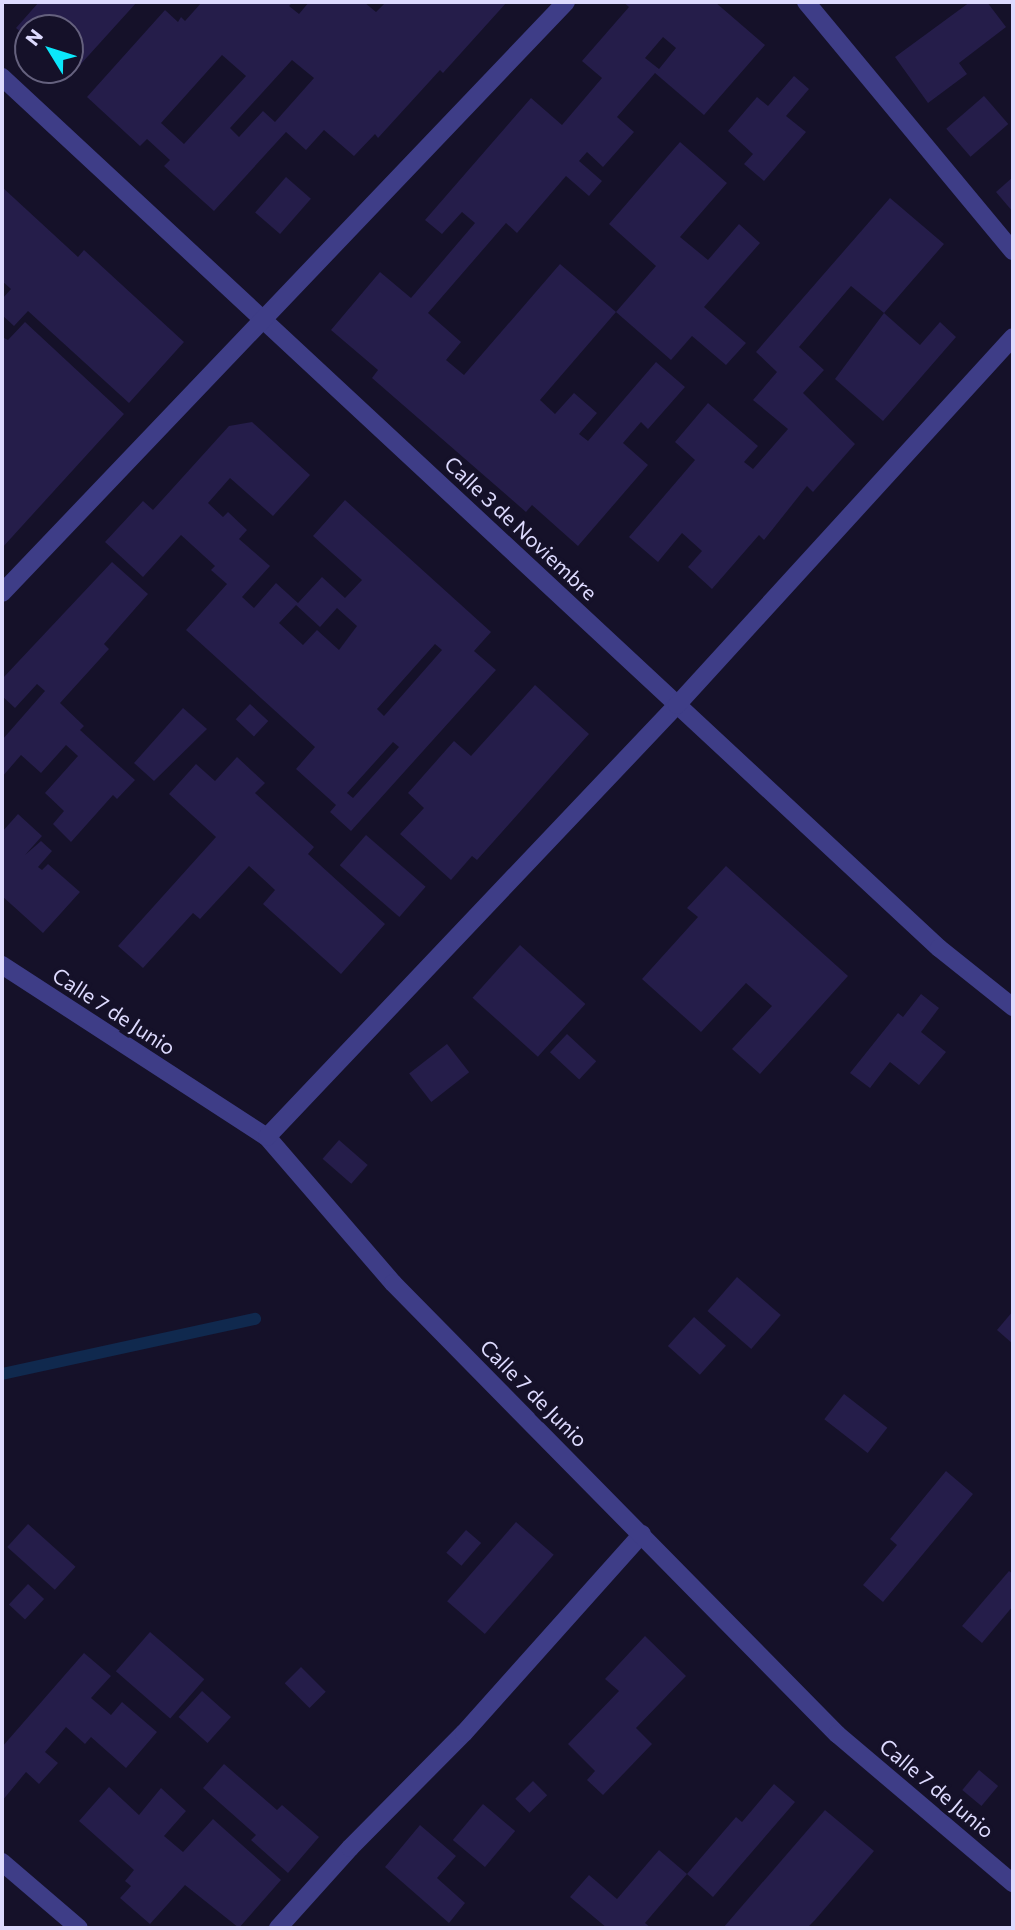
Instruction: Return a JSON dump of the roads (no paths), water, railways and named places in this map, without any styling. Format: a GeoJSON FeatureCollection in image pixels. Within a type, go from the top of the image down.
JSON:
{"type":"FeatureCollection","features":[{"type":"Feature","properties":{"kind":"street"},"geometry":{"type":"LineString","coordinates":[[2,593],[261,318],[566,2]]}},
{"type":"Feature","properties":{"kind":"street"},"geometry":{"type":"LineString","coordinates":[[806,2],[1013,251]]}},
{"type":"Feature","properties":{"kind":"street","name":"Calle 3 de Noviembre"},"geometry":{"type":"LineString","coordinates":[[2,78],[939,948],[1013,1007]]}},
{"type":"Feature","properties":{"kind":"street"},"geometry":{"type":"LineString","coordinates":[[267,1137],[677,705],[1013,337]]}},
{"type":"Feature","properties":{"kind":"street","name":"Calle 7 de Junio"},"geometry":{"type":"LineString","coordinates":[[2,965],[267,1137],[393,1283],[837,1734],[1013,1883]]}},
{"type":"Feature","properties":{"kind":"street"},"geometry":{"type":"LineString","coordinates":[[278,1928],[350,1847],[464,1733],[642,1534]]}},
{"type":"Feature","properties":{"kind":"street"},"geometry":{"type":"LineString","coordinates":[[2,1862],[79,1928]]}},
{"type":"Feature","properties":{"kind":"waterway"},"geometry":{"type":"LineString","coordinates":[[2,1374],[255,1319]]}}]}
